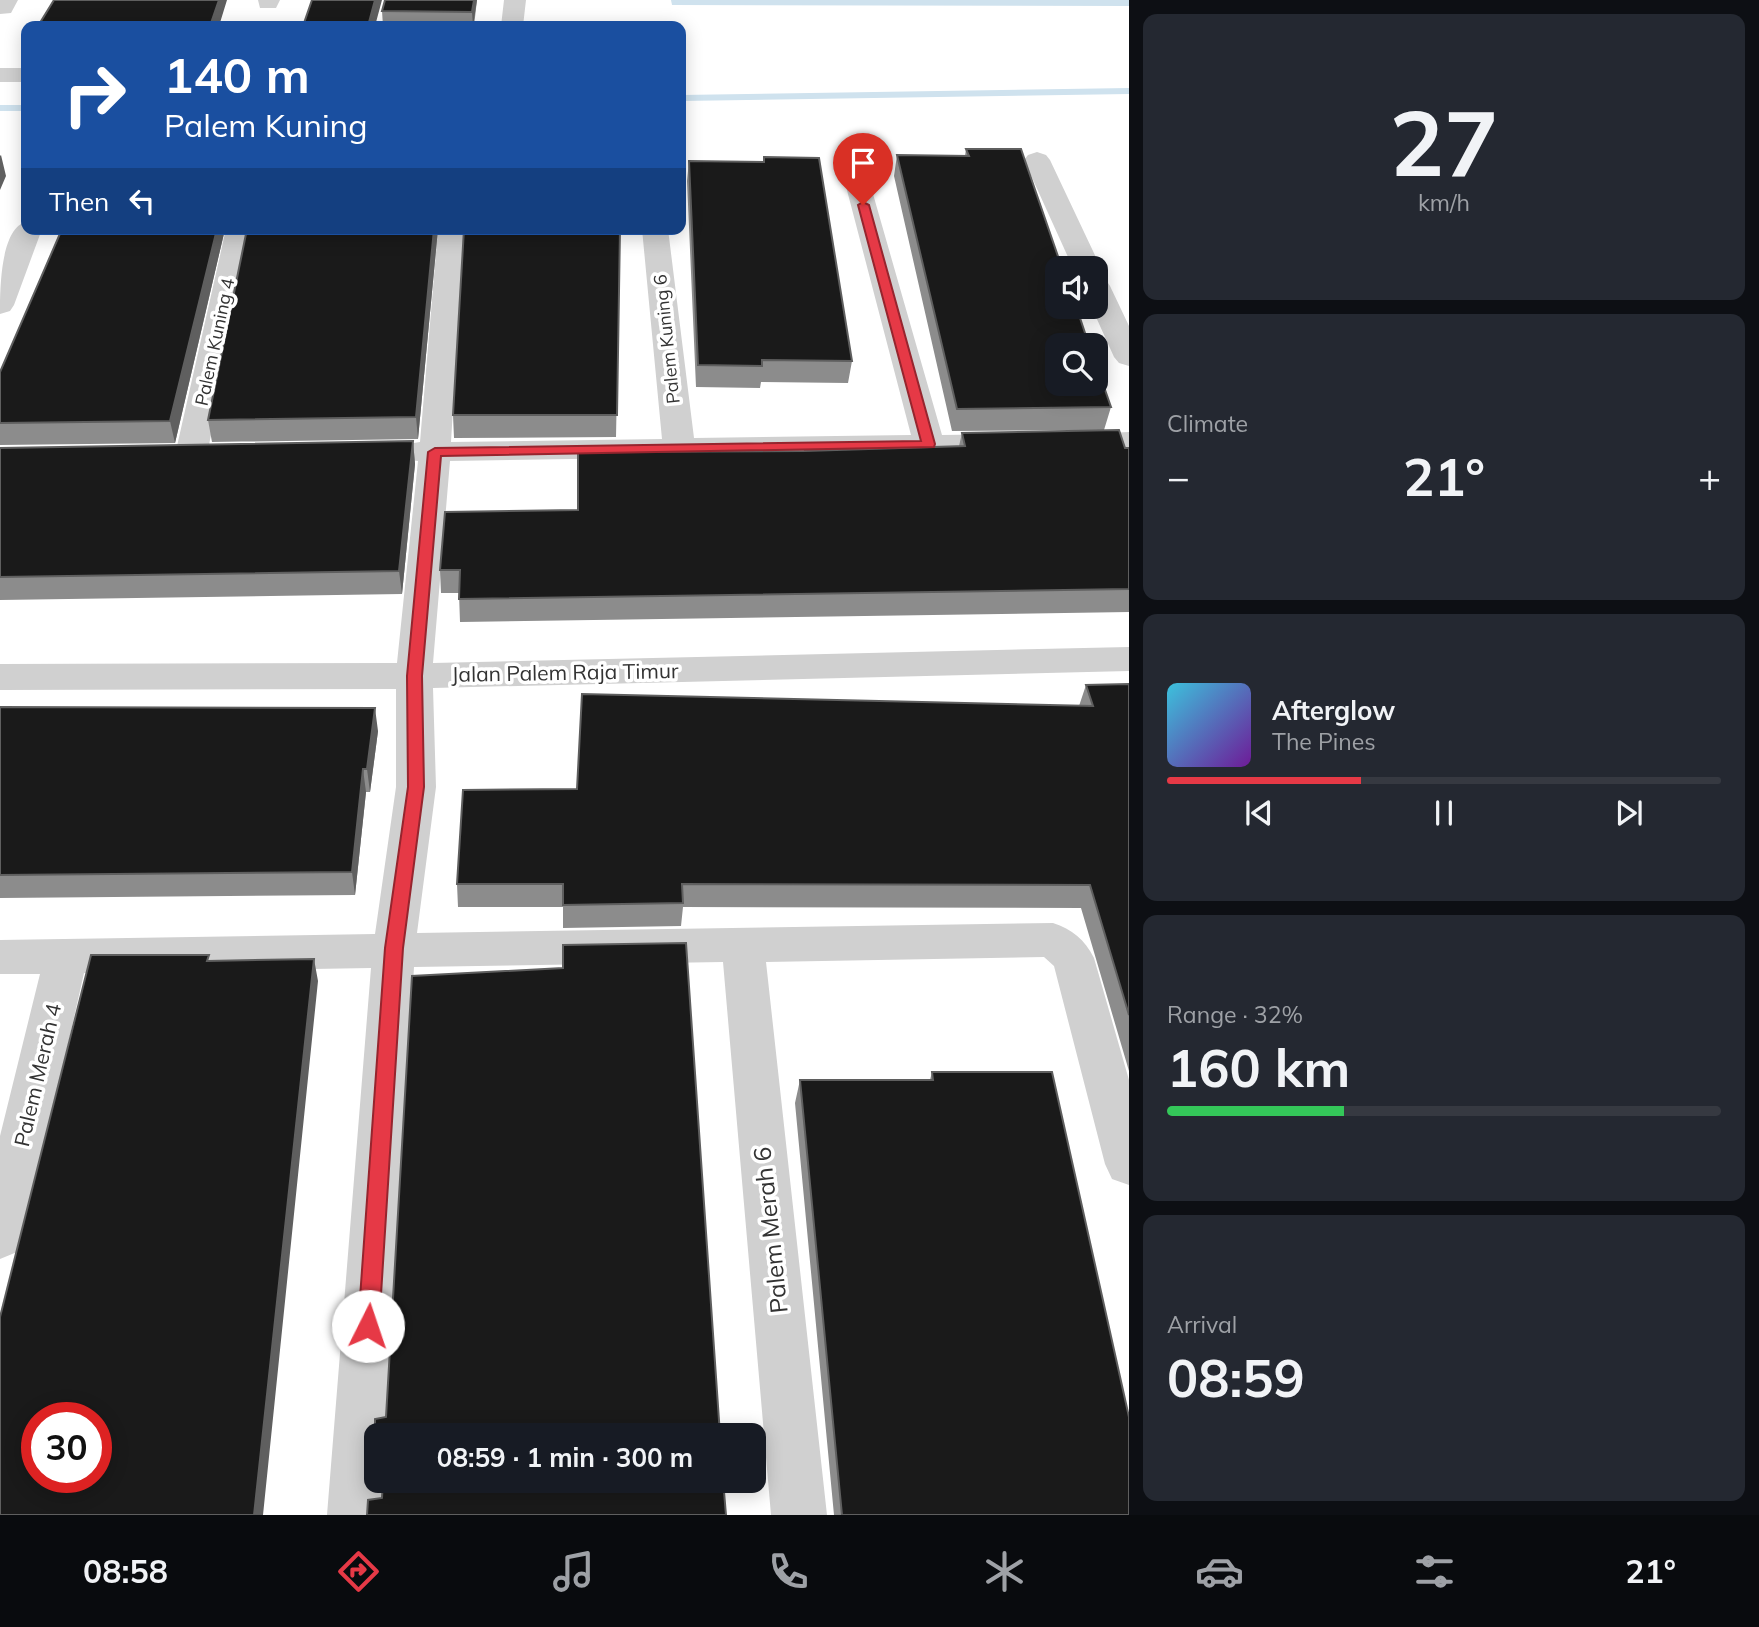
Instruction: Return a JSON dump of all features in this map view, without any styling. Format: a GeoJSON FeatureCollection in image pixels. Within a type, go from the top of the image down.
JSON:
{"type":"FeatureCollection","features":[{"type":"Feature","properties":{"kind":"street"},"geometry":{"type":"LineString","coordinates":[[513,21],[515,0]]}},
{"type":"Feature","properties":{"kind":"street"},"geometry":{"type":"LineString","coordinates":[[0,75],[21,75]]}},
{"type":"Feature","properties":{"kind":"street"},"geometry":{"type":"LineString","coordinates":[[849,152],[929,444]]}},
{"type":"Feature","properties":{"kind":"street"},"geometry":{"type":"LineString","coordinates":[[1037,160],[1081,256]]}},
{"type":"Feature","properties":{"kind":"street"},"geometry":{"type":"LineString","coordinates":[[0,305],[27,235]]}},
{"type":"Feature","properties":{"kind":"street","name":"Palem Kuning 4"},"geometry":{"type":"LineString","coordinates":[[191,455],[238,235]]}},
{"type":"Feature","properties":{"kind":"street"},"geometry":{"type":"LineString","coordinates":[[355,1515],[394,948],[416,787],[414,676],[435,452],[451,235]]}},
{"type":"Feature","properties":{"kind":"street","name":"Palem Kuning 6"},"geometry":{"type":"LineString","coordinates":[[656,235],[679,448]]}},
{"type":"Feature","properties":{"kind":"street"},"geometry":{"type":"LineString","coordinates":[[1108,312],[1129,357]]}},
{"type":"Feature","properties":{"kind":"street"},"geometry":{"type":"LineString","coordinates":[[381,453],[1129,441]]}},
{"type":"Feature","properties":{"kind":"street","name":"Jalan Palem Raja Timur"},"geometry":{"type":"LineString","coordinates":[[0,677],[414,676],[1129,659]]}},
{"type":"Feature","properties":{"kind":"street"},"geometry":{"type":"LineString","coordinates":[[0,957],[394,948],[1053,940],[1073,958],[1129,1164]]}},
{"type":"Feature","properties":{"kind":"street","name":"Palem Merah 6"},"geometry":{"type":"LineString","coordinates":[[743,945],[799,1515]]}},
{"type":"Feature","properties":{"kind":"street","name":"Palem Merah 4"},"geometry":{"type":"LineString","coordinates":[[0,1236],[66,956]]}},
{"type":"Feature","properties":{"kind":"water"},"geometry":{"type":"Polygon","coordinates":[[[671,0],[1129,0],[1129,6],[672,5],[671,0]]]}},
{"type":"Feature","properties":{"kind":"building"},"geometry":{"type":"Polygon","coordinates":[[[54,0],[219,0],[212,21],[41,21],[54,0]]]}},
{"type":"Feature","properties":{"kind":"building"},"geometry":{"type":"Polygon","coordinates":[[[312,0],[375,0],[369,21],[305,21],[312,0]]]}},
{"type":"Feature","properties":{"kind":"building"},"geometry":{"type":"Polygon","coordinates":[[[385,0],[474,0],[472,12],[382,11],[385,0]]]}},
{"type":"Feature","properties":{"kind":"building"},"geometry":{"type":"Polygon","coordinates":[[[966,149],[1021,149],[1058,256],[1045,256],[1045,319],[1080,319],[1085,333],[1045,333],[1045,396],[1107,396],[1111,407],[957,409],[897,155],[969,156],[966,149]]]}},
{"type":"Feature","properties":{"kind":"building"},"geometry":{"type":"Polygon","coordinates":[[[764,157],[819,158],[852,361],[762,360],[762,366],[698,365],[689,161],[764,162],[764,157]]]}},
{"type":"Feature","properties":{"kind":"building"},"geometry":{"type":"Polygon","coordinates":[[[59,235],[216,235],[170,421],[0,423],[0,372],[59,235]]]}},
{"type":"Feature","properties":{"kind":"building"},"geometry":{"type":"Polygon","coordinates":[[[246,235],[433,235],[416,417],[208,420],[246,235]]]}},
{"type":"Feature","properties":{"kind":"building"},"geometry":{"type":"Polygon","coordinates":[[[464,235],[620,235],[617,415],[453,415],[464,235]]]}},
{"type":"Feature","properties":{"kind":"building"},"geometry":{"type":"Polygon","coordinates":[[[1119,430],[1125,448],[1129,448],[1129,589],[459,599],[460,570],[440,570],[445,512],[578,510],[578,452],[804,451],[965,446],[962,433],[1119,430]]]}},
{"type":"Feature","properties":{"kind":"building"},"geometry":{"type":"Polygon","coordinates":[[[413,441],[399,571],[0,577],[0,448],[413,441]]]}},
{"type":"Feature","properties":{"kind":"building"},"geometry":{"type":"Polygon","coordinates":[[[1129,684],[1129,1015],[1090,885],[682,884],[683,903],[563,905],[563,884],[457,884],[463,790],[577,789],[582,694],[1093,706],[1086,685],[1129,684]]]}},
{"type":"Feature","properties":{"kind":"building"},"geometry":{"type":"Polygon","coordinates":[[[0,707],[375,708],[367,769],[363,769],[352,872],[0,875],[0,707]]]}},
{"type":"Feature","properties":{"kind":"building"},"geometry":{"type":"Polygon","coordinates":[[[686,943],[719,1423],[375,1423],[375,1419],[386,1417],[412,976],[563,968],[563,945],[686,943]]]}},
{"type":"Feature","properties":{"kind":"building"},"geometry":{"type":"Polygon","coordinates":[[[91,955],[209,955],[207,961],[314,959],[254,1515],[0,1515],[0,1317],[91,955]]]}},
{"type":"Feature","properties":{"kind":"building"},"geometry":{"type":"Polygon","coordinates":[[[932,1072],[1052,1072],[1129,1417],[1129,1515],[842,1515],[800,1080],[933,1080],[932,1072]]]}},
{"type":"Feature","properties":{"kind":"building"},"geometry":{"type":"Polygon","coordinates":[[[382,1493],[724,1493],[726,1515],[367,1515],[368,1500],[382,1498],[382,1493]]]}},
{"type":"Feature","properties":{"kind":"waterway"},"geometry":{"type":"LineString","coordinates":[[686,98],[1129,91]]}},
{"type":"Feature","properties":{"kind":"waterway"},"geometry":{"type":"LineString","coordinates":[[0,108],[21,108]]}},
{"type":"Feature","properties":{"kind":"route"},"geometry":{"type":"LineString","coordinates":[[368,1326],[394,948],[416,787],[414,676],[435,452],[929,444],[863,205]]}}]}
